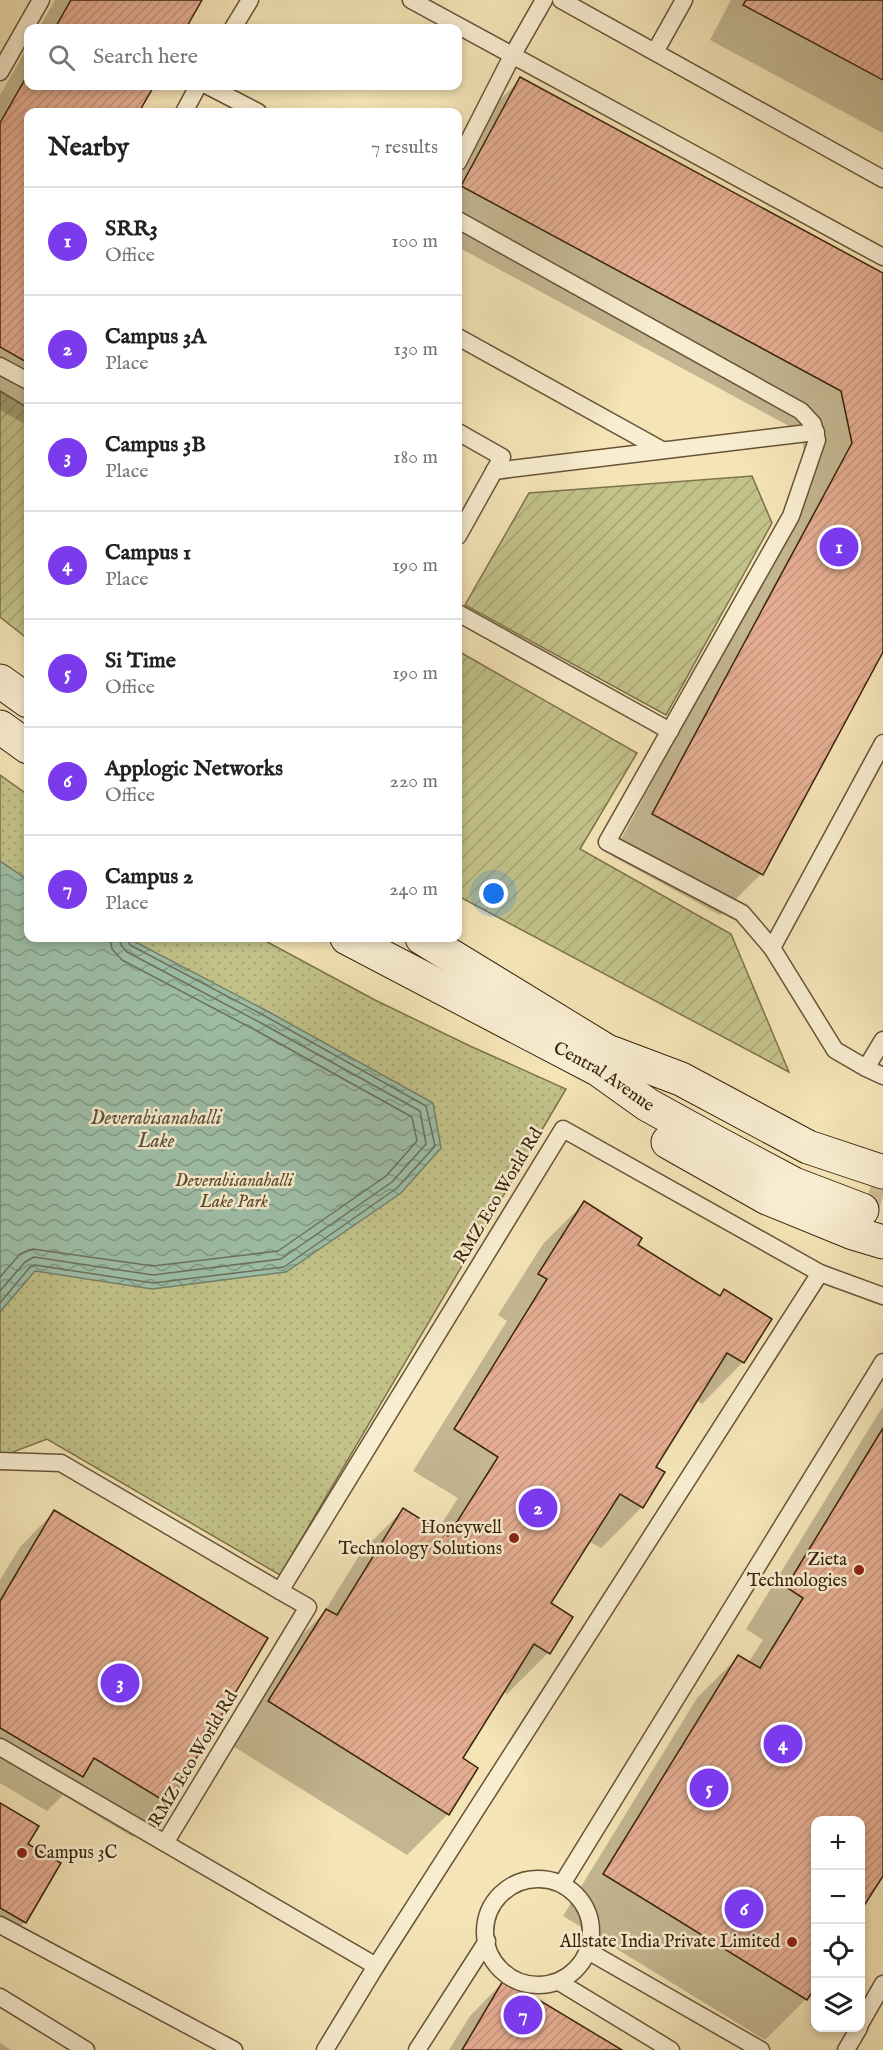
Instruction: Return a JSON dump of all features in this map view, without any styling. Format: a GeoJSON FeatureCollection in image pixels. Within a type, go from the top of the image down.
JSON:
{"type":"FeatureCollection","features":[{"type":"Feature","properties":{"kind":"street"},"geometry":{"type":"LineString","coordinates":[[0,681],[24,698]]}},
{"type":"Feature","properties":{"kind":"street"},"geometry":{"type":"LineString","coordinates":[[0,727],[24,744]]}},
{"type":"Feature","properties":{"kind":"street","name":"Central Avenue"},"geometry":{"type":"LineString","coordinates":[[355,942],[606,1061]]}},
{"type":"Feature","properties":{"kind":"street","name":"Central Avenue"},"geometry":{"type":"LineString","coordinates":[[428,942],[606,1061],[648,1106],[794,1184],[871,1191]]}},
{"type":"Feature","properties":{"kind":"street"},"geometry":{"type":"LineString","coordinates":[[606,1061],[681,1079],[808,1147],[871,1191]]}},
{"type":"Feature","properties":{"kind":"street"},"geometry":{"type":"LineString","coordinates":[[606,1061],[620,1094],[665,1140],[767,1198],[854,1233],[883,1242]]}},
{"type":"Feature","properties":{"kind":"lane"},"geometry":{"type":"LineString","coordinates":[[27,24],[41,0]]}},
{"type":"Feature","properties":{"kind":"lane"},"geometry":{"type":"LineString","coordinates":[[235,24],[250,0]]}},
{"type":"Feature","properties":{"kind":"lane"},"geometry":{"type":"LineString","coordinates":[[411,0],[454,24]]}},
{"type":"Feature","properties":{"kind":"lane"},"geometry":{"type":"LineString","coordinates":[[462,154],[512,56],[544,0]]}},
{"type":"Feature","properties":{"kind":"lane"},"geometry":{"type":"LineString","coordinates":[[561,0],[883,179]]}},
{"type":"Feature","properties":{"kind":"lane"},"geometry":{"type":"LineString","coordinates":[[655,52],[684,0]]}},
{"type":"Feature","properties":{"kind":"lane"},"geometry":{"type":"LineString","coordinates":[[462,28],[883,257]]}},
{"type":"Feature","properties":{"kind":"lane"},"geometry":{"type":"LineString","coordinates":[[0,72],[24,30]]}},
{"type":"Feature","properties":{"kind":"lane"},"geometry":{"type":"LineString","coordinates":[[186,108],[196,90]]}},
{"type":"Feature","properties":{"kind":"lane"},"geometry":{"type":"LineString","coordinates":[[216,90],[250,108]]}},
{"type":"Feature","properties":{"kind":"lane"},"geometry":{"type":"LineString","coordinates":[[462,222],[801,411],[813,424],[817,440],[790,516],[607,843],[742,913],[772,948],[835,1050],[883,1076]]}},
{"type":"Feature","properties":{"kind":"lane"},"geometry":{"type":"LineString","coordinates":[[462,339],[662,450]]}},
{"type":"Feature","properties":{"kind":"lane"},"geometry":{"type":"LineString","coordinates":[[0,366],[24,379]]}},
{"type":"Feature","properties":{"kind":"lane"},"geometry":{"type":"LineString","coordinates":[[494,471],[816,432]]}},
{"type":"Feature","properties":{"kind":"lane"},"geometry":{"type":"LineString","coordinates":[[462,434],[502,457],[462,529]]}},
{"type":"Feature","properties":{"kind":"lane"},"geometry":{"type":"LineString","coordinates":[[462,615],[670,731]]}},
{"type":"Feature","properties":{"kind":"lane"},"geometry":{"type":"LineString","coordinates":[[772,948],[883,743]]}},
{"type":"Feature","properties":{"kind":"lane"},"geometry":{"type":"LineString","coordinates":[[866,1068],[883,1040]]}},
{"type":"Feature","properties":{"kind":"lane","name":"RMZ Eco World Rd"},"geometry":{"type":"LineString","coordinates":[[280,1591],[563,1129],[820,1273],[883,1296]]}},
{"type":"Feature","properties":{"kind":"lane"},"geometry":{"type":"LineString","coordinates":[[325,2050],[376,1966],[820,1273]]}},
{"type":"Feature","properties":{"kind":"lane"},"geometry":{"type":"LineString","coordinates":[[562,1884],[883,1362]]}},
{"type":"Feature","properties":{"kind":"lane","name":"RMZ Eco World Rd"},"geometry":{"type":"LineString","coordinates":[[0,1461],[62,1463],[308,1607],[165,1843],[376,1966]]}},
{"type":"Feature","properties":{"kind":"lane"},"geometry":{"type":"LineString","coordinates":[[0,1747],[165,1843]]}},
{"type":"Feature","properties":{"kind":"lane"},"geometry":{"type":"LineString","coordinates":[[536,1879],[562,1884],[576,1894],[585,1905],[590,1919],[591,1933],[583,1961],[573,1973],[559,1982],[534,1985],[512,1979],[494,1962],[487,1941],[485,1926],[489,1911],[497,1898],[508,1888],[536,1879]]}},
{"type":"Feature","properties":{"kind":"lane"},"geometry":{"type":"LineString","coordinates":[[0,1925],[234,2050]]}},
{"type":"Feature","properties":{"kind":"lane"},"geometry":{"type":"LineString","coordinates":[[417,2050],[487,1941]]}},
{"type":"Feature","properties":{"kind":"lane"},"geometry":{"type":"LineString","coordinates":[[588,1950],[761,2050]]}},
{"type":"Feature","properties":{"kind":"lane"},"geometry":{"type":"LineString","coordinates":[[559,1982],[671,2050]]}},
{"type":"Feature","properties":{"kind":"lane"},"geometry":{"type":"LineString","coordinates":[[865,2017],[883,1984]]}},
{"type":"Feature","properties":{"kind":"lane"},"geometry":{"type":"LineString","coordinates":[[0,1997],[86,2050]]}},
{"type":"Feature","properties":{"kind":"lane"},"geometry":{"type":"LineString","coordinates":[[846,2050],[856,2032]]}},
{"type":"Feature","properties":{"kind":"green space"},"geometry":{"type":"Polygon","coordinates":[[[0,391],[24,406],[24,636],[0,617],[0,391]]]}},
{"type":"Feature","properties":{"kind":"green space"},"geometry":{"type":"Polygon","coordinates":[[[752,476],[772,523],[666,715],[465,605],[529,493],[752,476]]]}},
{"type":"Feature","properties":{"kind":"green space"},"geometry":{"type":"Polygon","coordinates":[[[462,653],[637,753],[580,849],[731,934],[789,1072],[462,898],[462,653]]]}},
{"type":"Feature","properties":{"kind":"green space","name":"Deverabisanahalli Lake Park"},"geometry":{"type":"Polygon","coordinates":[[[0,775],[24,792],[24,942],[267,942],[375,1000],[566,1089],[280,1575],[47,1439],[0,1457],[0,775]]]}},
{"type":"Feature","properties":{"kind":"water","name":"Deverabisanahalli Lake"},"geometry":{"type":"Polygon","coordinates":[[[0,861],[24,877],[24,942],[136,942],[267,1011],[433,1103],[441,1148],[401,1193],[286,1272],[152,1289],[35,1271],[0,1312],[0,861]]]}},
{"type":"Feature","properties":{"kind":"building"},"geometry":{"type":"Polygon","coordinates":[[[71,0],[202,0],[188,24],[57,24],[71,0]]]}},
{"type":"Feature","properties":{"kind":"building"},"geometry":{"type":"Polygon","coordinates":[[[746,0],[883,0],[883,80],[743,5],[746,0]]]}},
{"type":"Feature","properties":{"kind":"building"},"geometry":{"type":"Polygon","coordinates":[[[520,77],[883,273],[883,652],[763,875],[652,814],[852,443],[841,391],[462,187],[520,77]]]}},
{"type":"Feature","properties":{"kind":"building"},"geometry":{"type":"Polygon","coordinates":[[[24,81],[24,90],[152,90],[141,108],[24,108],[24,361],[0,347],[0,123],[24,81]]]}},
{"type":"Feature","properties":{"kind":"building"},"geometry":{"type":"Polygon","coordinates":[[[584,1201],[642,1238],[638,1245],[720,1296],[724,1289],[772,1319],[744,1363],[727,1353],[656,1467],[665,1472],[643,1508],[620,1494],[551,1603],[573,1617],[550,1654],[534,1644],[463,1758],[478,1768],[449,1815],[268,1701],[326,1609],[337,1615],[403,1508],[448,1536],[498,1457],[454,1429],[547,1279],[538,1274],[584,1201]]]}},
{"type":"Feature","properties":{"kind":"building"},"geometry":{"type":"Polygon","coordinates":[[[883,1428],[883,1876],[865,1904],[865,1816],[811,1816],[811,1994],[807,2000],[603,1874],[738,1655],[760,1668],[803,1598],[786,1587],[883,1428]]]}},
{"type":"Feature","properties":{"kind":"building"},"geometry":{"type":"Polygon","coordinates":[[[54,1510],[268,1638],[169,1804],[94,1758],[83,1777],[0,1728],[0,1601],[54,1510]]]}},
{"type":"Feature","properties":{"kind":"building","name":"Campus 3C"},"geometry":{"type":"Polygon","coordinates":[[[0,1803],[39,1826],[28,1844],[61,1863],[26,1923],[0,1908],[0,1803]]]}},
{"type":"Feature","properties":{"kind":"building"},"geometry":{"type":"Polygon","coordinates":[[[504,1979],[622,2050],[462,2050],[504,1979]]]}},
{"type":"Feature","properties":{"kind":"tunnel"},"geometry":{"type":"LineString","coordinates":[[869,1192],[883,1196]]}},
{"type":"Feature","properties":{"kind":"place","name":"SRR3"},"geometry":{"type":"Point","coordinates":[839,547]}},
{"type":"Feature","properties":{"kind":"place","name":"Campus 3A"},"geometry":{"type":"Point","coordinates":[538,1508]}},
{"type":"Feature","properties":{"kind":"place","name":"Honeywell Technology Solutions"},"geometry":{"type":"Point","coordinates":[514,1538]}},
{"type":"Feature","properties":{"kind":"place","name":"Zieta Technologies"},"geometry":{"type":"Point","coordinates":[859,1570]}},
{"type":"Feature","properties":{"kind":"place","name":"Campus 3B"},"geometry":{"type":"Point","coordinates":[120,1683]}},
{"type":"Feature","properties":{"kind":"place","name":"Campus 1"},"geometry":{"type":"Point","coordinates":[783,1744]}},
{"type":"Feature","properties":{"kind":"place","name":"Si Time"},"geometry":{"type":"Point","coordinates":[709,1788]}},
{"type":"Feature","properties":{"kind":"place","name":"Campus 3C"},"geometry":{"type":"Point","coordinates":[22,1853]}},
{"type":"Feature","properties":{"kind":"place","name":"Applogic Networks"},"geometry":{"type":"Point","coordinates":[744,1909]}},
{"type":"Feature","properties":{"kind":"place","name":"Allstate India Private Limited"},"geometry":{"type":"Point","coordinates":[792,1942]}},
{"type":"Feature","properties":{"kind":"place","name":"Campus 2"},"geometry":{"type":"Point","coordinates":[523,2015]}}]}
